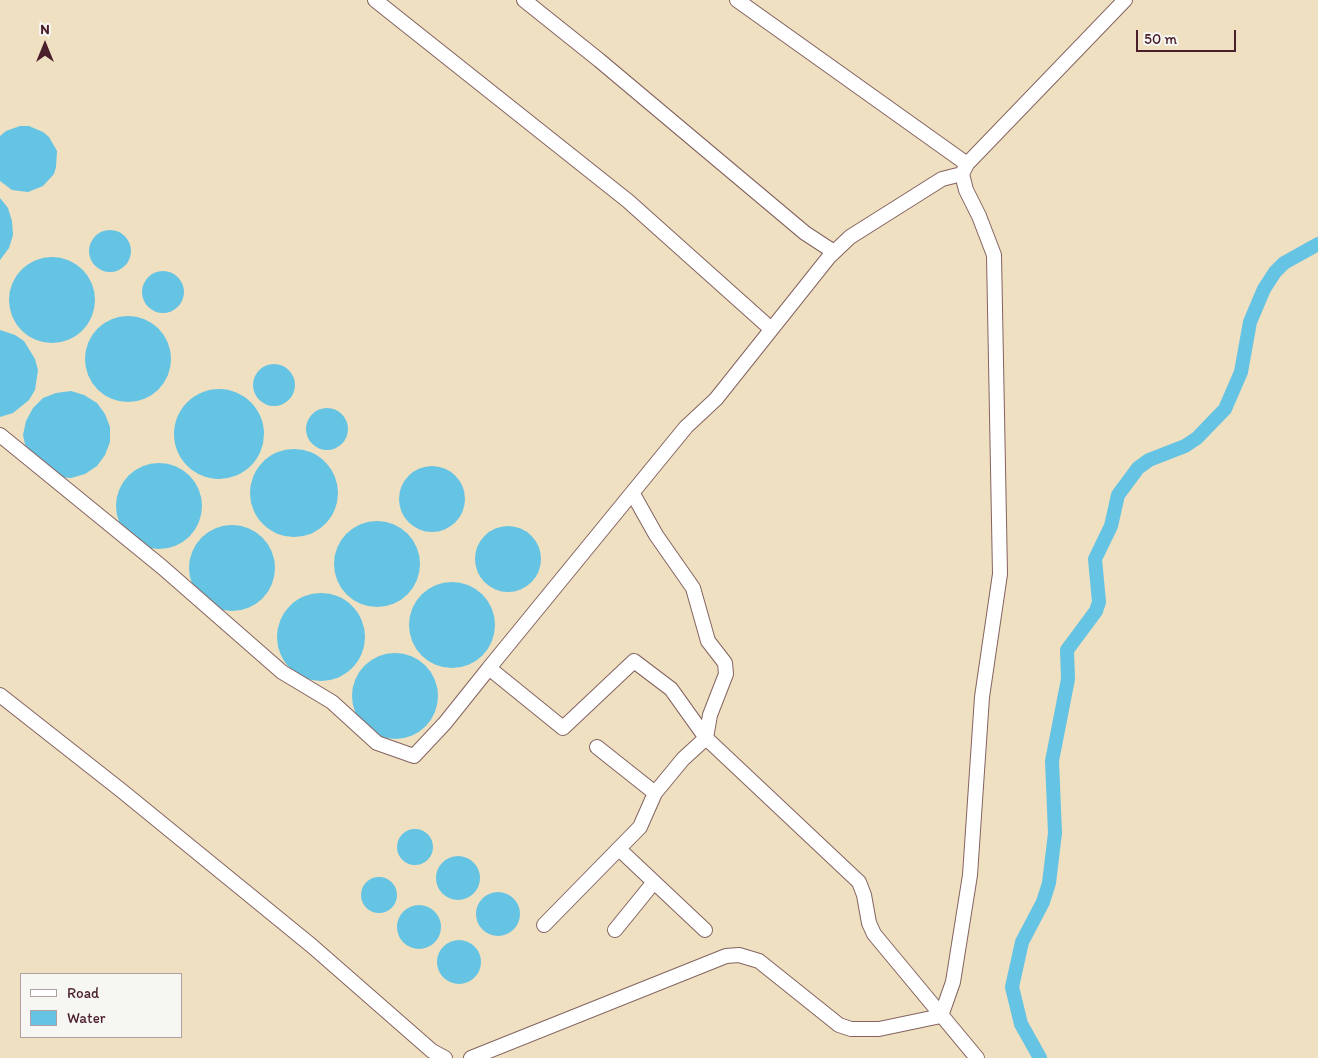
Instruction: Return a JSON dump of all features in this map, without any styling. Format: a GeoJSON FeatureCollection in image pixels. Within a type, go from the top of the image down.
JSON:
{"type":"FeatureCollection","features":[{"type":"Feature","properties":{"kind":"street"},"geometry":{"type":"LineString","coordinates":[[375,0],[628,201],[770,328]]}},
{"type":"Feature","properties":{"kind":"street"},"geometry":{"type":"LineString","coordinates":[[524,0],[599,60],[805,234],[834,252]]}},
{"type":"Feature","properties":{"kind":"street"},"geometry":{"type":"LineString","coordinates":[[737,0],[965,169]]}},
{"type":"Feature","properties":{"kind":"street"},"geometry":{"type":"LineString","coordinates":[[0,435],[162,567],[282,672],[332,702],[377,743],[414,756],[445,723],[686,427],[716,400],[770,328],[834,252],[850,237],[942,179],[965,169],[1125,0]]}},
{"type":"Feature","properties":{"kind":"street"},"geometry":{"type":"LineString","coordinates":[[941,1016],[953,982],[970,875],[982,697],[1000,574],[994,255],[979,216],[966,190],[965,169]]}},
{"type":"Feature","properties":{"kind":"street"},"geometry":{"type":"LineString","coordinates":[[544,926],[640,828],[655,793],[683,759],[706,738],[710,715],[726,674],[725,663],[708,641],[693,588],[656,536],[633,494]]}},
{"type":"Feature","properties":{"kind":"street"},"geometry":{"type":"LineString","coordinates":[[489,668],[563,728],[634,661],[671,688],[706,738],[859,882],[864,895],[869,923],[874,934],[977,1058]]}},
{"type":"Feature","properties":{"kind":"street"},"geometry":{"type":"LineString","coordinates":[[0,695],[122,791],[312,946],[432,1052],[444,1058]]}},
{"type":"Feature","properties":{"kind":"street"},"geometry":{"type":"LineString","coordinates":[[597,747],[655,793]]}},
{"type":"Feature","properties":{"kind":"street"},"geometry":{"type":"LineString","coordinates":[[619,849],[705,930]]}},
{"type":"Feature","properties":{"kind":"street"},"geometry":{"type":"LineString","coordinates":[[615,930],[654,882]]}},
{"type":"Feature","properties":{"kind":"street"},"geometry":{"type":"LineString","coordinates":[[471,1058],[726,956],[739,955],[759,961],[839,1025],[851,1029],[879,1029],[941,1016]]}},
{"type":"Feature","properties":{"kind":"water"},"geometry":{"type":"Polygon","coordinates":[[[20,126],[29,126],[43,132],[49,137],[57,151],[54,174],[43,186],[28,192],[12,190],[0,181],[0,136],[6,131],[20,126]]]}},
{"type":"Feature","properties":{"kind":"water"},"geometry":{"type":"Polygon","coordinates":[[[0,198],[8,208],[12,221],[13,235],[9,248],[0,260],[0,198]]]}},
{"type":"Feature","properties":{"kind":"water"},"geometry":{"type":"Polygon","coordinates":[[[106,230],[114,230],[125,236],[131,251],[125,266],[114,272],[106,272],[95,266],[89,255],[89,247],[95,236],[106,230]]]}},
{"type":"Feature","properties":{"kind":"water"},"geometry":{"type":"Polygon","coordinates":[[[52,257],[68,260],[76,264],[88,276],[92,284],[95,300],[92,316],[88,324],[76,336],[68,340],[52,343],[36,340],[28,336],[16,324],[12,316],[9,300],[12,284],[16,276],[28,264],[36,260],[52,257]]]}},
{"type":"Feature","properties":{"kind":"water"},"geometry":{"type":"Polygon","coordinates":[[[159,271],[167,271],[178,277],[184,292],[178,307],[167,313],[159,313],[148,307],[142,296],[142,288],[148,277],[159,271]]]}},
{"type":"Feature","properties":{"kind":"water"},"geometry":{"type":"Polygon","coordinates":[[[128,316],[144,319],[152,323],[164,335],[168,343],[171,359],[168,375],[164,383],[152,395],[144,399],[128,402],[112,399],[104,395],[92,383],[88,375],[85,359],[88,343],[92,335],[104,323],[112,319],[128,316]]]}},
{"type":"Feature","properties":{"kind":"water"},"geometry":{"type":"Polygon","coordinates":[[[0,330],[15,335],[24,341],[35,359],[38,370],[35,390],[29,400],[13,413],[0,417],[0,330]]]}},
{"type":"Feature","properties":{"kind":"water"},"geometry":{"type":"Polygon","coordinates":[[[270,364],[278,364],[289,370],[295,385],[289,400],[278,406],[270,406],[259,400],[253,389],[253,381],[259,370],[270,364]]]}},
{"type":"Feature","properties":{"kind":"water"},"geometry":{"type":"Polygon","coordinates":[[[219,389],[236,393],[251,402],[260,417],[264,434],[260,451],[251,466],[236,475],[219,479],[202,475],[187,466],[178,451],[174,434],[178,417],[187,402],[202,393],[219,389]]]}},
{"type":"Feature","properties":{"kind":"water"},"geometry":{"type":"Polygon","coordinates":[[[71,391],[84,395],[97,403],[105,414],[110,427],[110,442],[105,455],[97,466],[85,474],[71,478],[56,477],[26,449],[23,435],[26,421],[33,408],[43,398],[56,393],[71,391]]]}},
{"type":"Feature","properties":{"kind":"water"},"geometry":{"type":"Polygon","coordinates":[[[323,408],[331,408],[342,414],[348,429],[342,444],[331,450],[323,450],[312,444],[306,433],[306,425],[312,414],[323,408]]]}},
{"type":"Feature","properties":{"kind":"water"},"geometry":{"type":"Polygon","coordinates":[[[294,449],[311,452],[319,456],[331,468],[335,476],[338,493],[335,510],[331,518],[319,530],[311,534],[294,537],[277,534],[269,530],[257,518],[253,510],[250,493],[253,476],[257,468],[269,456],[277,452],[294,449]]]}},
{"type":"Feature","properties":{"kind":"water"},"geometry":{"type":"Polygon","coordinates":[[[151,463],[167,463],[176,466],[190,475],[199,489],[202,506],[199,523],[190,537],[176,546],[167,549],[151,549],[135,542],[123,530],[116,514],[116,498],[123,482],[135,470],[151,463]]]}},
{"type":"Feature","properties":{"kind":"water"},"geometry":{"type":"Polygon","coordinates":[[[432,466],[445,469],[455,476],[462,486],[465,499],[462,512],[455,522],[445,529],[432,532],[419,529],[409,522],[402,512],[399,499],[402,486],[409,476],[419,469],[432,466]]]}},
{"type":"Feature","properties":{"kind":"water"},"geometry":{"type":"Polygon","coordinates":[[[369,521],[385,521],[394,524],[408,533],[417,547],[420,564],[417,581],[408,595],[394,604],[385,607],[369,607],[353,600],[341,588],[334,572],[334,556],[341,540],[353,528],[369,521]]]}},
{"type":"Feature","properties":{"kind":"water"},"geometry":{"type":"Polygon","coordinates":[[[224,525],[240,525],[249,528],[263,537],[272,551],[275,568],[272,585],[263,599],[249,608],[240,611],[224,611],[208,604],[196,592],[189,576],[189,560],[196,544],[208,532],[224,525]]]}},
{"type":"Feature","properties":{"kind":"water"},"geometry":{"type":"Polygon","coordinates":[[[508,526],[521,529],[531,536],[538,546],[541,559],[538,572],[531,582],[521,589],[508,592],[495,589],[485,582],[478,572],[475,559],[478,546],[485,536],[495,529],[508,526]]]}},
{"type":"Feature","properties":{"kind":"water"},"geometry":{"type":"Polygon","coordinates":[[[444,582],[460,582],[469,585],[483,594],[492,608],[495,625],[492,642],[483,656],[469,665],[460,668],[444,668],[428,661],[416,649],[409,633],[409,617],[416,601],[428,589],[444,582]]]}},
{"type":"Feature","properties":{"kind":"water"},"geometry":{"type":"Polygon","coordinates":[[[321,593],[338,597],[352,606],[361,620],[365,637],[361,654],[352,668],[338,677],[321,681],[304,677],[290,668],[281,654],[277,637],[281,620],[290,606],[304,597],[321,593]]]}},
{"type":"Feature","properties":{"kind":"water"},"geometry":{"type":"Polygon","coordinates":[[[387,653],[403,653],[412,656],[426,665],[435,679],[438,696],[435,713],[426,727],[412,736],[403,739],[387,739],[371,732],[359,720],[352,704],[352,688],[359,672],[371,660],[387,653]]]}},
{"type":"Feature","properties":{"kind":"water"},"geometry":{"type":"Polygon","coordinates":[[[415,829],[422,830],[428,834],[432,840],[432,854],[428,860],[422,864],[415,865],[408,864],[402,860],[398,854],[397,847],[398,840],[402,834],[408,830],[415,829]]]}},
{"type":"Feature","properties":{"kind":"water"},"geometry":{"type":"Polygon","coordinates":[[[458,856],[470,860],[476,866],[480,878],[476,890],[470,896],[458,900],[446,896],[440,890],[436,878],[440,866],[446,860],[458,856]]]}},
{"type":"Feature","properties":{"kind":"water"},"geometry":{"type":"Polygon","coordinates":[[[379,877],[386,878],[392,882],[396,888],[396,902],[392,908],[386,912],[379,913],[372,912],[366,908],[362,902],[361,895],[362,888],[366,882],[372,878],[379,877]]]}},
{"type":"Feature","properties":{"kind":"water"},"geometry":{"type":"Polygon","coordinates":[[[498,892],[510,896],[516,902],[520,914],[516,926],[510,932],[498,936],[486,932],[480,926],[476,914],[480,902],[486,896],[498,892]]]}},
{"type":"Feature","properties":{"kind":"water"},"geometry":{"type":"Polygon","coordinates":[[[415,905],[423,905],[435,911],[441,927],[435,943],[423,949],[415,949],[403,943],[397,931],[397,923],[403,911],[415,905]]]}},
{"type":"Feature","properties":{"kind":"water"},"geometry":{"type":"Polygon","coordinates":[[[459,940],[471,944],[477,950],[481,962],[477,974],[471,980],[459,984],[447,980],[441,974],[437,962],[441,950],[447,944],[459,940]]]}},
{"type":"Feature","properties":{"kind":"waterway"},"geometry":{"type":"LineString","coordinates":[[1040,1058],[1021,1024],[1012,987],[1022,942],[1043,902],[1049,883],[1055,833],[1052,761],[1068,679],[1067,650],[1096,611],[1099,602],[1095,559],[1111,526],[1118,495],[1138,468],[1149,460],[1185,446],[1197,438],[1225,409],[1241,372],[1250,322],[1264,289],[1275,272],[1284,263],[1318,244]]}}]}
